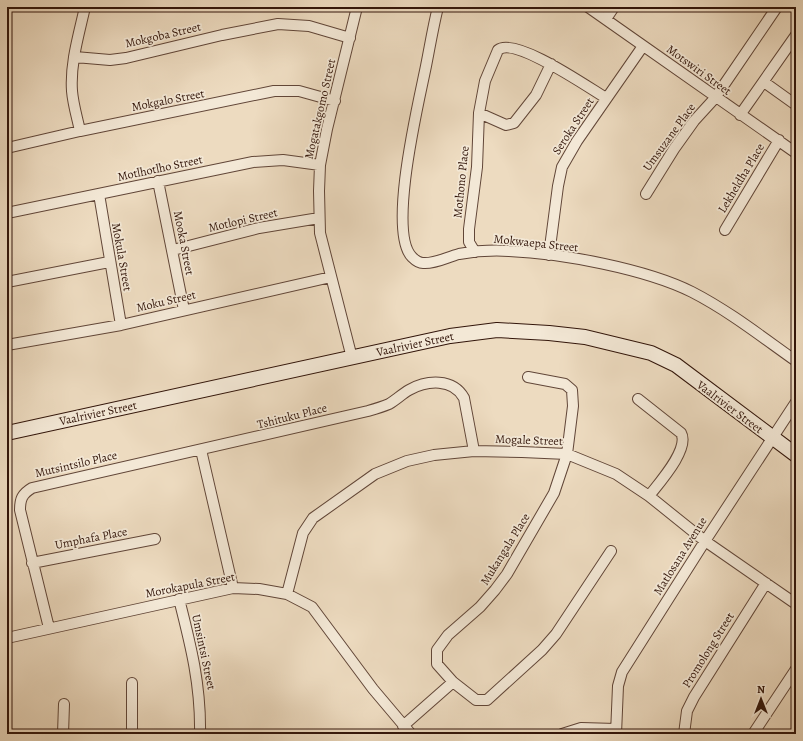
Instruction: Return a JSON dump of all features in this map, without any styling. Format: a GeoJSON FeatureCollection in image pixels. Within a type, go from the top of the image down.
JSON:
{"type":"FeatureCollection","features":[{"type":"Feature","properties":{"kind":"street"},"geometry":{"type":"LineString","coordinates":[[80,131],[72,91],[74,57],[85,7]]}},
{"type":"Feature","properties":{"kind":"street","name":"Mogatakgomo Street"},"geometry":{"type":"LineString","coordinates":[[352,358],[331,277],[319,218],[320,165],[327,129],[357,7]]}},
{"type":"Feature","properties":{"kind":"street","name":"Mokwaepa Street"},"geometry":{"type":"LineString","coordinates":[[438,7],[409,148],[404,181],[404,240],[410,256],[422,263],[475,252],[510,251],[549,255],[617,268],[672,283],[708,300],[796,360]]}},
{"type":"Feature","properties":{"kind":"street","name":"Motswiri Street"},"geometry":{"type":"LineString","coordinates":[[588,7],[715,98],[779,140],[796,153]]}},
{"type":"Feature","properties":{"kind":"street"},"geometry":{"type":"LineString","coordinates":[[606,19],[614,7]]}},
{"type":"Feature","properties":{"kind":"street","name":"Umsuzane Place"},"geometry":{"type":"LineString","coordinates":[[646,194],[694,122],[715,98],[777,7]]}},
{"type":"Feature","properties":{"kind":"street","name":"Mokgoba Street"},"geometry":{"type":"LineString","coordinates":[[74,57],[110,60],[126,58],[222,35],[278,24],[309,26],[350,38]]}},
{"type":"Feature","properties":{"kind":"street"},"geometry":{"type":"LineString","coordinates":[[740,115],[796,35]]}},
{"type":"Feature","properties":{"kind":"street","name":"Seroka Street"},"geometry":{"type":"LineString","coordinates":[[549,255],[556,197],[562,167],[577,141],[643,46]]}},
{"type":"Feature","properties":{"kind":"street","name":"Mothono Place"},"geometry":{"type":"LineString","coordinates":[[475,252],[469,242],[469,229],[477,167],[479,113],[485,81],[496,53],[500,48],[508,48],[524,52],[551,64],[606,98]]}},
{"type":"Feature","properties":{"kind":"street"},"geometry":{"type":"LineString","coordinates":[[479,113],[506,125],[514,123],[536,95],[551,64]]}},
{"type":"Feature","properties":{"kind":"street"},"geometry":{"type":"LineString","coordinates":[[764,82],[796,104]]}},
{"type":"Feature","properties":{"kind":"street","name":"Mokgalo Street"},"geometry":{"type":"LineString","coordinates":[[7,148],[80,131],[274,91],[299,92],[335,101]]}},
{"type":"Feature","properties":{"kind":"street","name":"Lekheldha Place"},"geometry":{"type":"LineString","coordinates":[[725,230],[779,140]]}},
{"type":"Feature","properties":{"kind":"street","name":"Motlhotlho Street"},"geometry":{"type":"LineString","coordinates":[[7,213],[253,162],[283,160],[320,165]]}},
{"type":"Feature","properties":{"kind":"street","name":"Mooka Street"},"geometry":{"type":"LineString","coordinates":[[158,181],[184,310]]}},
{"type":"Feature","properties":{"kind":"street","name":"Mokula Street"},"geometry":{"type":"LineString","coordinates":[[99,194],[109,262],[121,325]]}},
{"type":"Feature","properties":{"kind":"street","name":"Motlopi Street"},"geometry":{"type":"LineString","coordinates":[[173,250],[259,228],[319,218]]}},
{"type":"Feature","properties":{"kind":"street"},"geometry":{"type":"LineString","coordinates":[[7,282],[109,262]]}},
{"type":"Feature","properties":{"kind":"street","name":"Moku Street"},"geometry":{"type":"LineString","coordinates":[[7,346],[121,325],[331,277]]}},
{"type":"Feature","properties":{"kind":"street","name":"Vaalrivier Street"},"geometry":{"type":"LineString","coordinates":[[7,433],[450,336],[482,331],[549,333],[584,337],[635,348],[663,358],[676,365],[796,455]]}},
{"type":"Feature","properties":{"kind":"street","name":"Mukangala Place"},"geometry":{"type":"LineString","coordinates":[[528,376],[565,384],[572,390],[573,406],[567,454],[554,493],[507,574],[480,607],[448,635],[437,650],[437,664],[453,682],[476,700],[487,700],[556,634],[567,620],[611,551]]}},
{"type":"Feature","properties":{"kind":"street","name":"Tshituku Place"},"geometry":{"type":"LineString","coordinates":[[201,450],[368,411],[389,404],[411,389],[441,382],[457,388],[464,398],[474,451]]}},
{"type":"Feature","properties":{"kind":"street"},"geometry":{"type":"LineString","coordinates":[[638,399],[681,433],[683,440],[681,451],[649,496]]}},
{"type":"Feature","properties":{"kind":"street","name":"Matlosana Avenue"},"geometry":{"type":"LineString","coordinates":[[616,731],[618,686],[622,672],[796,402]]}},
{"type":"Feature","properties":{"kind":"street"},"geometry":{"type":"LineString","coordinates":[[201,450],[233,588]]}},
{"type":"Feature","properties":{"kind":"street","name":"Mutsintsilo Place"},"geometry":{"type":"LineString","coordinates":[[49,628],[20,510],[20,501],[27,491],[40,486],[201,450]]}},
{"type":"Feature","properties":{"kind":"street","name":"Mogale Street"},"geometry":{"type":"LineString","coordinates":[[287,594],[304,533],[313,518],[330,504],[375,474],[406,461],[434,455],[474,451],[567,454],[616,474],[649,496],[705,541],[796,604]]}},
{"type":"Feature","properties":{"kind":"street","name":"Umphafa Place"},"geometry":{"type":"LineString","coordinates":[[32,563],[155,539]]}},
{"type":"Feature","properties":{"kind":"street","name":"Promolong Street"},"geometry":{"type":"LineString","coordinates":[[684,734],[687,711],[694,697],[766,583]]}},
{"type":"Feature","properties":{"kind":"street","name":"Morokapula Street"},"geometry":{"type":"LineString","coordinates":[[7,638],[233,588],[259,589],[287,594],[312,607],[403,726],[411,734]]}},
{"type":"Feature","properties":{"kind":"street","name":"Umsintsi Street"},"geometry":{"type":"LineString","coordinates":[[179,599],[198,679],[201,704],[200,734]]}},
{"type":"Feature","properties":{"kind":"street"},"geometry":{"type":"LineString","coordinates":[[753,734],[796,669]]}},
{"type":"Feature","properties":{"kind":"street"},"geometry":{"type":"LineString","coordinates":[[403,726],[453,682]]}},
{"type":"Feature","properties":{"kind":"street"},"geometry":{"type":"LineString","coordinates":[[132,683],[132,734]]}},
{"type":"Feature","properties":{"kind":"street"},"geometry":{"type":"LineString","coordinates":[[63,734],[64,704]]}},
{"type":"Feature","properties":{"kind":"street"},"geometry":{"type":"LineString","coordinates":[[562,734],[581,728],[616,731]]}}]}
